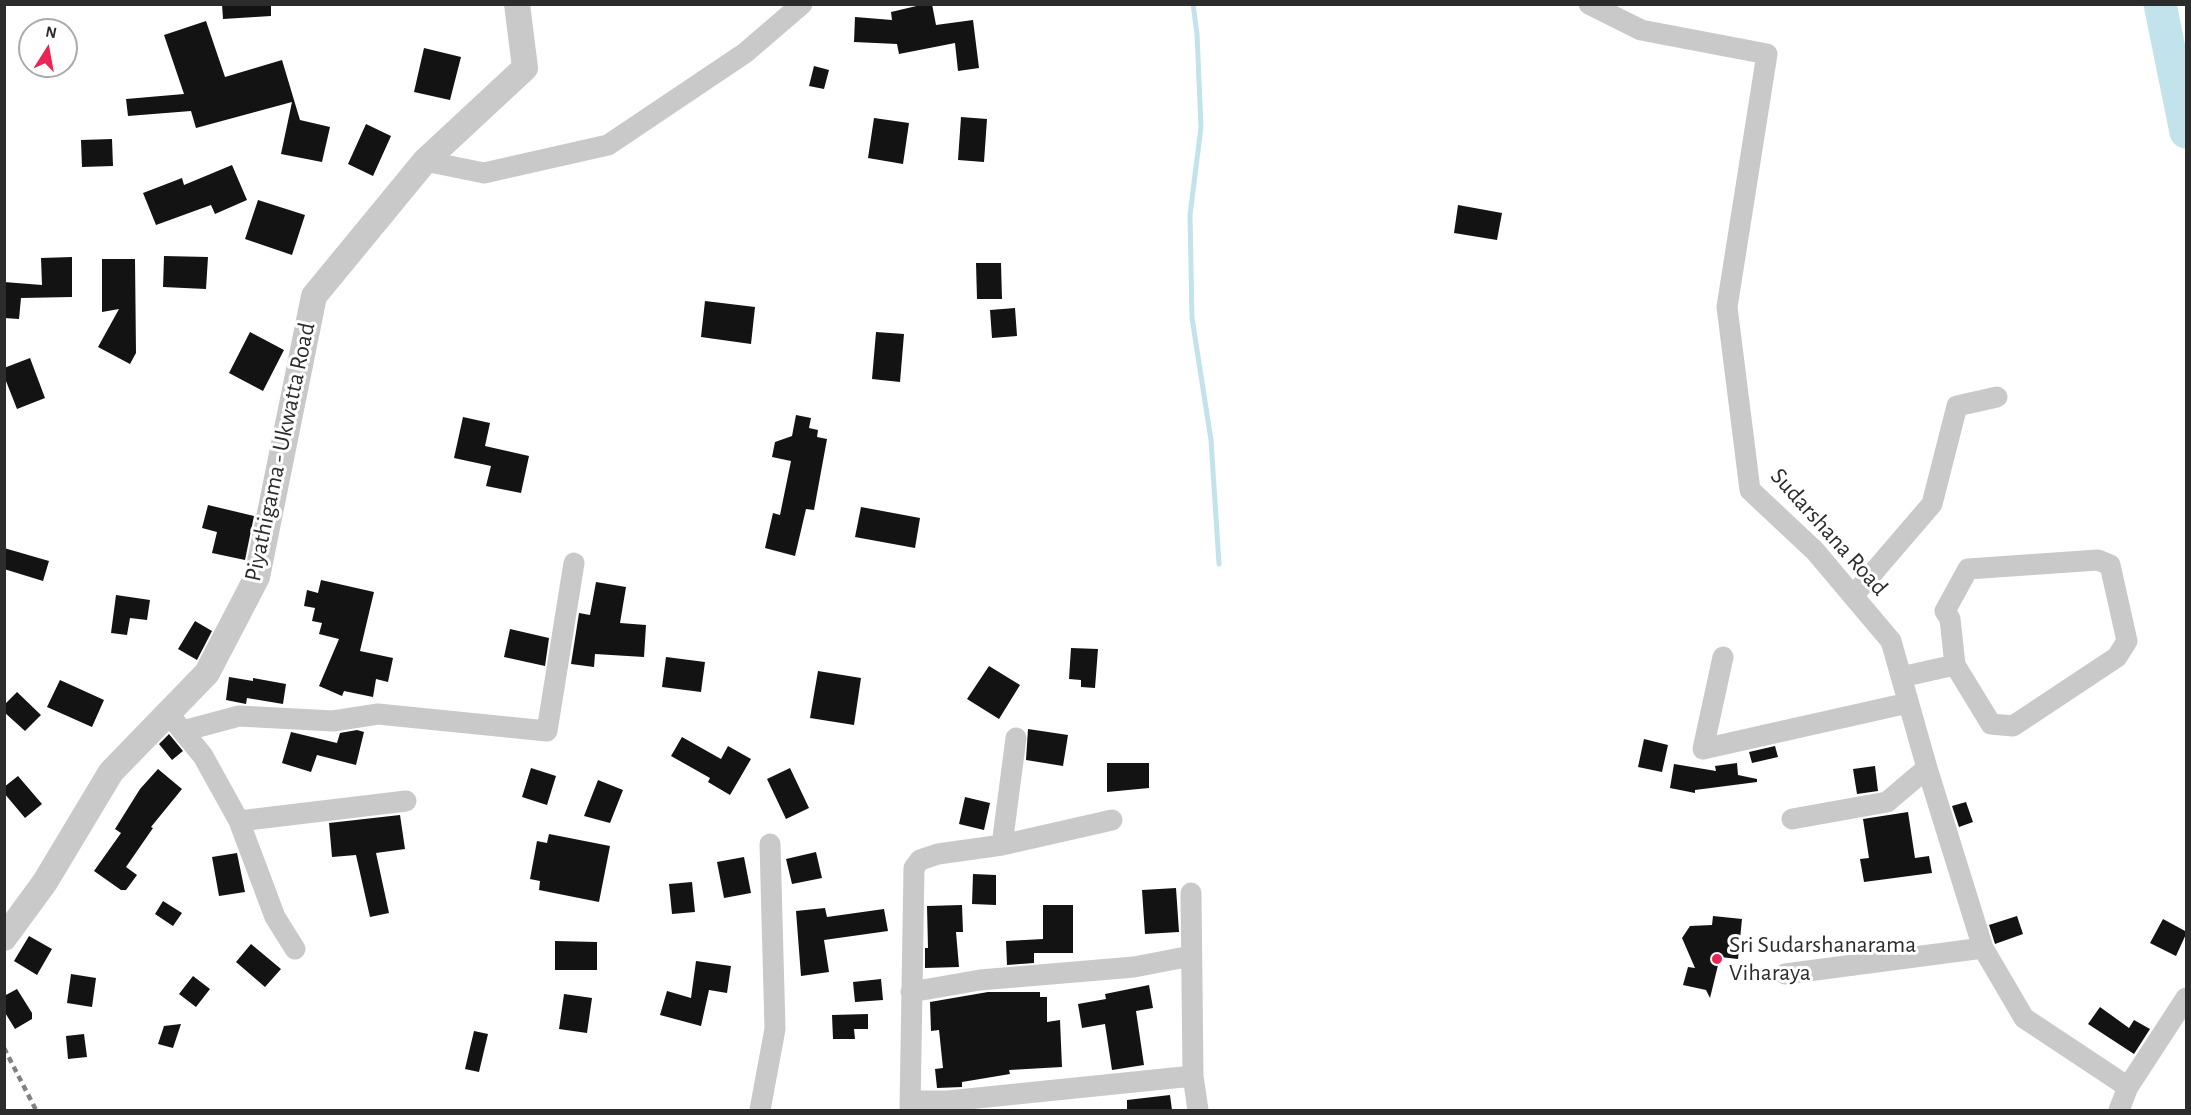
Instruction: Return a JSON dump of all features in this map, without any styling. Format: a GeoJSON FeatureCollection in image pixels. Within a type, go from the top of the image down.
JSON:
{"type":"FeatureCollection","features":[{"type":"Feature","properties":{"kind":"street","name":"Piyathigama - Ukwatta Road"},"geometry":{"type":"LineString","coordinates":[[4,939],[45,882],[111,772],[175,722],[207,673],[258,577],[314,296],[425,161],[525,68],[517,4]]}},
{"type":"Feature","properties":{"kind":"street"},"geometry":{"type":"LineString","coordinates":[[425,161],[484,173],[608,145],[745,53],[802,4]]}},
{"type":"Feature","properties":{"kind":"street","name":"Sudarshana Road"},"geometry":{"type":"LineString","coordinates":[[1589,4],[1641,30],[1767,54],[1727,307],[1750,490],[1815,551],[1891,641],[1927,768],[1983,948],[2024,1018],[2128,1087]]}},
{"type":"Feature","properties":{"kind":"street"},"geometry":{"type":"LineString","coordinates":[[1853,596],[1932,504],[1957,406],[1997,397]]}},
{"type":"Feature","properties":{"kind":"street"},"geometry":{"type":"LineString","coordinates":[[2098,560],[2110,565],[2127,641],[2117,657],[2013,726],[1991,724],[1955,665],[1950,619],[1945,611],[1968,569],[2098,560]]}},
{"type":"Feature","properties":{"kind":"street"},"geometry":{"type":"LineString","coordinates":[[175,722],[239,716],[333,721],[378,714],[547,731],[574,563]]}},
{"type":"Feature","properties":{"kind":"street"},"geometry":{"type":"LineString","coordinates":[[1723,657],[1703,749],[1908,703]]}},
{"type":"Feature","properties":{"kind":"street"},"geometry":{"type":"LineString","coordinates":[[1901,677],[1955,665]]}},
{"type":"Feature","properties":{"kind":"street"},"geometry":{"type":"LineString","coordinates":[[175,722],[203,756],[238,821],[275,917],[295,949]]}},
{"type":"Feature","properties":{"kind":"street"},"geometry":{"type":"LineString","coordinates":[[1002,845],[1016,738]]}},
{"type":"Feature","properties":{"kind":"street"},"geometry":{"type":"LineString","coordinates":[[1792,819],[1887,802],[1927,768]]}},
{"type":"Feature","properties":{"kind":"street"},"geometry":{"type":"LineString","coordinates":[[238,821],[406,801]]}},
{"type":"Feature","properties":{"kind":"street"},"geometry":{"type":"LineString","coordinates":[[1112,820],[1002,845],[938,854],[920,860],[914,868],[910,992],[910,1106],[1193,1076]]}},
{"type":"Feature","properties":{"kind":"street"},"geometry":{"type":"LineString","coordinates":[[760,1110],[775,1029],[770,844]]}},
{"type":"Feature","properties":{"kind":"street"},"geometry":{"type":"LineString","coordinates":[[1191,893],[1193,1076],[1198,1110]]}},
{"type":"Feature","properties":{"kind":"street"},"geometry":{"type":"LineString","coordinates":[[1785,974],[1983,948]]}},
{"type":"Feature","properties":{"kind":"street"},"geometry":{"type":"LineString","coordinates":[[910,992],[980,980],[1134,967],[1191,956]]}},
{"type":"Feature","properties":{"kind":"street"},"geometry":{"type":"LineString","coordinates":[[2119,1110],[2128,1087],[2187,998]]}},
{"type":"Feature","properties":{"kind":"building"},"geometry":{"type":"Polygon","coordinates":[[[222,4],[271,4],[271,16],[223,19],[222,4]]]}},
{"type":"Feature","properties":{"kind":"building"},"geometry":{"type":"Polygon","coordinates":[[[932,4],[936,25],[973,20],[979,68],[958,71],[955,43],[899,54],[897,44],[854,42],[855,17],[892,20],[891,12],[932,4]]]}},
{"type":"Feature","properties":{"kind":"building"},"geometry":{"type":"Polygon","coordinates":[[[206,21],[225,77],[282,60],[300,120],[330,127],[322,162],[281,154],[292,102],[196,128],[191,111],[128,116],[126,99],[184,94],[164,35],[206,21]]]}},
{"type":"Feature","properties":{"kind":"building"},"geometry":{"type":"Polygon","coordinates":[[[424,48],[461,57],[450,100],[414,92],[424,48]]]}},
{"type":"Feature","properties":{"kind":"building"},"geometry":{"type":"Polygon","coordinates":[[[814,66],[829,70],[824,89],[809,86],[814,66]]]}},
{"type":"Feature","properties":{"kind":"building"},"geometry":{"type":"Polygon","coordinates":[[[961,117],[987,119],[984,162],[958,160],[961,117]]]}},
{"type":"Feature","properties":{"kind":"building"},"geometry":{"type":"Polygon","coordinates":[[[874,118],[909,123],[903,164],[868,158],[874,118]]]}},
{"type":"Feature","properties":{"kind":"building"},"geometry":{"type":"Polygon","coordinates":[[[366,124],[391,136],[373,176],[348,164],[366,124]]]}},
{"type":"Feature","properties":{"kind":"building"},"geometry":{"type":"Polygon","coordinates":[[[112,139],[113,166],[82,167],[81,140],[112,139]]]}},
{"type":"Feature","properties":{"kind":"building"},"geometry":{"type":"Polygon","coordinates":[[[232,165],[247,200],[215,214],[211,205],[156,225],[143,193],[182,178],[184,185],[232,165]]]}},
{"type":"Feature","properties":{"kind":"building"},"geometry":{"type":"Polygon","coordinates":[[[258,200],[305,215],[292,255],[245,239],[258,200]]]}},
{"type":"Feature","properties":{"kind":"building"},"geometry":{"type":"Polygon","coordinates":[[[1458,205],[1502,213],[1497,240],[1454,233],[1458,205]]]}},
{"type":"Feature","properties":{"kind":"building"},"geometry":{"type":"Polygon","coordinates":[[[164,256],[208,257],[206,289],[163,287],[164,256]]]}},
{"type":"Feature","properties":{"kind":"building"},"geometry":{"type":"Polygon","coordinates":[[[72,257],[72,297],[21,298],[19,319],[4,318],[4,282],[42,285],[41,258],[72,257]]]}},
{"type":"Feature","properties":{"kind":"building"},"geometry":{"type":"Polygon","coordinates":[[[102,259],[135,259],[136,353],[130,364],[98,347],[119,309],[102,312],[102,259]]]}},
{"type":"Feature","properties":{"kind":"building"},"geometry":{"type":"Polygon","coordinates":[[[976,263],[1001,263],[1002,299],[977,299],[976,263]]]}},
{"type":"Feature","properties":{"kind":"building"},"geometry":{"type":"Polygon","coordinates":[[[705,301],[755,307],[751,344],[701,337],[705,301]]]}},
{"type":"Feature","properties":{"kind":"building"},"geometry":{"type":"Polygon","coordinates":[[[1015,308],[1017,336],[992,338],[990,310],[1015,308]]]}},
{"type":"Feature","properties":{"kind":"building"},"geometry":{"type":"Polygon","coordinates":[[[250,332],[284,350],[263,391],[229,373],[250,332]]]}},
{"type":"Feature","properties":{"kind":"building"},"geometry":{"type":"Polygon","coordinates":[[[876,332],[904,334],[900,382],[872,379],[876,332]]]}},
{"type":"Feature","properties":{"kind":"building"},"geometry":{"type":"Polygon","coordinates":[[[30,358],[45,398],[17,409],[4,376],[4,368],[30,358]]]}},
{"type":"Feature","properties":{"kind":"building"},"geometry":{"type":"Polygon","coordinates":[[[796,415],[811,418],[809,428],[818,430],[817,437],[827,439],[814,510],[806,509],[795,556],[765,548],[773,513],[780,515],[791,461],[772,457],[775,442],[792,436],[796,415]]]}},
{"type":"Feature","properties":{"kind":"building"},"geometry":{"type":"Polygon","coordinates":[[[463,417],[490,423],[485,446],[529,456],[521,493],[486,486],[491,466],[454,458],[463,417]]]}},
{"type":"Feature","properties":{"kind":"building"},"geometry":{"type":"Polygon","coordinates":[[[208,505],[254,516],[245,560],[212,553],[217,532],[202,528],[208,505]]]}},
{"type":"Feature","properties":{"kind":"building"},"geometry":{"type":"Polygon","coordinates":[[[861,507],[920,518],[915,548],[855,537],[861,507]]]}},
{"type":"Feature","properties":{"kind":"building"},"geometry":{"type":"Polygon","coordinates":[[[4,548],[49,561],[43,581],[4,569],[4,548]]]}},
{"type":"Feature","properties":{"kind":"building"},"geometry":{"type":"Polygon","coordinates":[[[321,580],[374,592],[360,651],[393,658],[388,682],[376,679],[373,697],[344,691],[342,696],[319,686],[339,639],[319,634],[322,623],[312,621],[315,608],[304,606],[307,590],[318,593],[321,580]]]}},
{"type":"Feature","properties":{"kind":"building"},"geometry":{"type":"Polygon","coordinates":[[[596,582],[626,587],[620,623],[646,625],[644,657],[595,654],[594,667],[571,664],[579,613],[590,615],[596,582]]]}},
{"type":"Feature","properties":{"kind":"building"},"geometry":{"type":"Polygon","coordinates":[[[116,595],[150,600],[147,620],[130,618],[127,635],[111,633],[116,595]]]}},
{"type":"Feature","properties":{"kind":"building"},"geometry":{"type":"Polygon","coordinates":[[[195,621],[212,631],[197,660],[178,649],[195,621]]]}},
{"type":"Feature","properties":{"kind":"building"},"geometry":{"type":"Polygon","coordinates":[[[510,629],[549,638],[545,666],[504,657],[510,629]]]}},
{"type":"Feature","properties":{"kind":"building"},"geometry":{"type":"Polygon","coordinates":[[[1071,648],[1098,649],[1095,688],[1081,687],[1081,680],[1069,679],[1071,648]]]}},
{"type":"Feature","properties":{"kind":"building"},"geometry":{"type":"Polygon","coordinates":[[[666,657],[705,662],[701,692],[662,687],[666,657]]]}},
{"type":"Feature","properties":{"kind":"building"},"geometry":{"type":"Polygon","coordinates":[[[989,666],[1020,685],[999,719],[967,699],[989,666]]]}},
{"type":"Feature","properties":{"kind":"building"},"geometry":{"type":"Polygon","coordinates":[[[818,671],[861,678],[854,725],[810,718],[818,671]]]}},
{"type":"Feature","properties":{"kind":"building"},"geometry":{"type":"Polygon","coordinates":[[[229,677],[253,681],[253,678],[286,684],[283,704],[247,698],[246,704],[226,700],[229,677]]]}},
{"type":"Feature","properties":{"kind":"building"},"geometry":{"type":"Polygon","coordinates":[[[60,680],[104,700],[92,727],[47,707],[60,680]]]}},
{"type":"Feature","properties":{"kind":"building"},"geometry":{"type":"Polygon","coordinates":[[[17,692],[41,715],[25,731],[4,712],[4,705],[17,692]]]}},
{"type":"Feature","properties":{"kind":"building"},"geometry":{"type":"Polygon","coordinates":[[[1028,729],[1068,735],[1063,766],[1026,760],[1028,729]]]}},
{"type":"Feature","properties":{"kind":"building"},"geometry":{"type":"Polygon","coordinates":[[[357,730],[364,732],[356,765],[317,755],[311,772],[282,763],[291,732],[337,743],[340,733],[357,730]]]}},
{"type":"Feature","properties":{"kind":"building"},"geometry":{"type":"Polygon","coordinates":[[[169,734],[183,751],[172,760],[159,744],[169,734]]]}},
{"type":"Feature","properties":{"kind":"building"},"geometry":{"type":"Polygon","coordinates":[[[682,737],[721,759],[728,746],[751,759],[730,795],[708,782],[710,778],[671,756],[682,737]]]}},
{"type":"Feature","properties":{"kind":"building"},"geometry":{"type":"Polygon","coordinates":[[[1644,739],[1668,745],[1662,772],[1638,767],[1644,739]]]}},
{"type":"Feature","properties":{"kind":"building"},"geometry":{"type":"Polygon","coordinates":[[[1775,746],[1778,757],[1752,763],[1749,752],[1775,746]]]}},
{"type":"Feature","properties":{"kind":"building"},"geometry":{"type":"Polygon","coordinates":[[[1107,763],[1149,763],[1149,788],[1107,792],[1107,763]]]}},
{"type":"Feature","properties":{"kind":"building"},"geometry":{"type":"Polygon","coordinates":[[[1737,763],[1738,775],[1757,779],[1757,782],[1695,790],[1695,793],[1670,788],[1674,764],[1716,771],[1715,766],[1737,763]]]}},
{"type":"Feature","properties":{"kind":"building"},"geometry":{"type":"Polygon","coordinates":[[[1875,766],[1878,791],[1857,794],[1853,769],[1875,766]]]}},
{"type":"Feature","properties":{"kind":"building"},"geometry":{"type":"Polygon","coordinates":[[[531,768],[556,776],[547,805],[522,797],[531,768]]]}},
{"type":"Feature","properties":{"kind":"building"},"geometry":{"type":"Polygon","coordinates":[[[790,768],[809,808],[786,819],[767,779],[790,768]]]}},
{"type":"Feature","properties":{"kind":"building"},"geometry":{"type":"Polygon","coordinates":[[[158,769],[182,789],[151,827],[153,828],[126,867],[137,875],[126,890],[121,890],[94,871],[121,833],[115,829],[140,789],[158,769]]]}},
{"type":"Feature","properties":{"kind":"building"},"geometry":{"type":"Polygon","coordinates":[[[18,776],[42,804],[25,818],[4,793],[4,787],[18,776]]]}},
{"type":"Feature","properties":{"kind":"building"},"geometry":{"type":"Polygon","coordinates":[[[598,780],[623,790],[610,823],[584,816],[598,780]]]}},
{"type":"Feature","properties":{"kind":"building"},"geometry":{"type":"Polygon","coordinates":[[[965,797],[990,803],[984,830],[959,824],[965,797]]]}},
{"type":"Feature","properties":{"kind":"building"},"geometry":{"type":"Polygon","coordinates":[[[1966,802],[1973,822],[1959,827],[1952,806],[1966,802]]]}},
{"type":"Feature","properties":{"kind":"building"},"geometry":{"type":"Polygon","coordinates":[[[1908,812],[1915,858],[1929,856],[1932,873],[1864,882],[1860,859],[1869,858],[1863,819],[1908,812]]]}},
{"type":"Feature","properties":{"kind":"building"},"geometry":{"type":"Polygon","coordinates":[[[400,815],[405,849],[376,853],[389,913],[370,917],[356,855],[332,857],[329,823],[400,815]]]}},
{"type":"Feature","properties":{"kind":"building"},"geometry":{"type":"Polygon","coordinates":[[[549,834],[610,846],[599,902],[539,890],[540,881],[530,879],[537,841],[547,843],[549,834]]]}},
{"type":"Feature","properties":{"kind":"building"},"geometry":{"type":"Polygon","coordinates":[[[816,852],[822,878],[792,884],[786,859],[816,852]]]}},
{"type":"Feature","properties":{"kind":"building"},"geometry":{"type":"Polygon","coordinates":[[[237,853],[245,892],[219,896],[212,857],[237,853]]]}},
{"type":"Feature","properties":{"kind":"building"},"geometry":{"type":"Polygon","coordinates":[[[744,857],[751,893],[724,898],[717,862],[744,857]]]}},
{"type":"Feature","properties":{"kind":"building"},"geometry":{"type":"Polygon","coordinates":[[[973,874],[996,875],[996,905],[972,904],[973,874]]]}},
{"type":"Feature","properties":{"kind":"building"},"geometry":{"type":"Polygon","coordinates":[[[692,882],[695,912],[672,914],[669,884],[692,882]]]}},
{"type":"Feature","properties":{"kind":"building"},"geometry":{"type":"Polygon","coordinates":[[[1176,888],[1179,932],[1145,934],[1142,890],[1176,888]]]}},
{"type":"Feature","properties":{"kind":"building"},"geometry":{"type":"Polygon","coordinates":[[[163,901],[182,913],[173,926],[155,914],[163,901]]]}},
{"type":"Feature","properties":{"kind":"building"},"geometry":{"type":"Polygon","coordinates":[[[962,905],[963,932],[956,932],[959,967],[925,968],[925,948],[928,948],[927,906],[962,905]]]}},
{"type":"Feature","properties":{"kind":"building"},"geometry":{"type":"Polygon","coordinates":[[[1043,905],[1073,905],[1073,953],[1034,953],[1034,963],[1007,965],[1006,941],[1043,939],[1043,905]]]}},
{"type":"Feature","properties":{"kind":"building"},"geometry":{"type":"Polygon","coordinates":[[[825,908],[827,917],[884,909],[888,931],[824,940],[829,972],[801,976],[796,911],[825,908]]]}},
{"type":"Feature","properties":{"kind":"building"},"geometry":{"type":"Polygon","coordinates":[[[1713,916],[1742,919],[1738,959],[1720,957],[1710,998],[1706,990],[1683,985],[1688,967],[1695,968],[1682,938],[1690,926],[1712,925],[1713,916]]]}},
{"type":"Feature","properties":{"kind":"building"},"geometry":{"type":"Polygon","coordinates":[[[2017,916],[2023,934],[1995,944],[1989,925],[2017,916]]]}},
{"type":"Feature","properties":{"kind":"building"},"geometry":{"type":"Polygon","coordinates":[[[2163,919],[2187,932],[2176,956],[2150,943],[2163,919]]]}},
{"type":"Feature","properties":{"kind":"building"},"geometry":{"type":"Polygon","coordinates":[[[29,936],[52,949],[37,975],[14,961],[29,936]]]}},
{"type":"Feature","properties":{"kind":"building"},"geometry":{"type":"Polygon","coordinates":[[[555,941],[597,942],[597,970],[555,970],[555,941]]]}},
{"type":"Feature","properties":{"kind":"building"},"geometry":{"type":"Polygon","coordinates":[[[251,944],[281,969],[265,987],[236,962],[251,944]]]}},
{"type":"Feature","properties":{"kind":"building"},"geometry":{"type":"Polygon","coordinates":[[[696,961],[731,966],[727,993],[709,990],[701,1026],[660,1015],[667,991],[691,998],[696,961]]]}},
{"type":"Feature","properties":{"kind":"building"},"geometry":{"type":"Polygon","coordinates":[[[71,974],[96,978],[92,1007],[67,1003],[71,974]]]}},
{"type":"Feature","properties":{"kind":"building"},"geometry":{"type":"Polygon","coordinates":[[[193,976],[210,989],[196,1007],[179,994],[193,976]]]}},
{"type":"Feature","properties":{"kind":"building"},"geometry":{"type":"Polygon","coordinates":[[[881,979],[883,1000],[855,1002],[853,982],[881,979]]]}},
{"type":"Feature","properties":{"kind":"building"},"geometry":{"type":"Polygon","coordinates":[[[1149,985],[1153,1008],[1136,1011],[1144,1065],[1112,1070],[1105,1024],[1082,1028],[1078,1004],[1106,999],[1105,994],[1149,985]]]}},
{"type":"Feature","properties":{"kind":"building"},"geometry":{"type":"Polygon","coordinates":[[[17,989],[32,1013],[32,1019],[15,1029],[4,1011],[4,996],[17,989]]]}},
{"type":"Feature","properties":{"kind":"building"},"geometry":{"type":"Polygon","coordinates":[[[988,992],[1040,992],[1040,997],[1047,997],[1047,1022],[1060,1020],[1062,1067],[1009,1070],[1010,1074],[962,1082],[962,1087],[937,1088],[935,1069],[943,1068],[939,1030],[931,1031],[930,1002],[988,992]]]}},
{"type":"Feature","properties":{"kind":"building"},"geometry":{"type":"Polygon","coordinates":[[[564,994],[592,998],[587,1033],[559,1029],[564,994]]]}},
{"type":"Feature","properties":{"kind":"building"},"geometry":{"type":"Polygon","coordinates":[[[2100,1007],[2129,1028],[2134,1020],[2150,1029],[2134,1054],[2088,1024],[2100,1007]]]}},
{"type":"Feature","properties":{"kind":"building"},"geometry":{"type":"Polygon","coordinates":[[[868,1014],[868,1029],[854,1029],[855,1039],[833,1039],[832,1015],[868,1014]]]}},
{"type":"Feature","properties":{"kind":"building"},"geometry":{"type":"Polygon","coordinates":[[[181,1024],[173,1048],[158,1044],[164,1026],[181,1024]]]}},
{"type":"Feature","properties":{"kind":"building"},"geometry":{"type":"Polygon","coordinates":[[[474,1031],[488,1034],[479,1072],[465,1069],[474,1031]]]}},
{"type":"Feature","properties":{"kind":"building"},"geometry":{"type":"Polygon","coordinates":[[[84,1034],[87,1057],[68,1059],[66,1036],[84,1034]]]}},
{"type":"Feature","properties":{"kind":"building"},"geometry":{"type":"Polygon","coordinates":[[[1170,1095],[1172,1110],[1127,1110],[1127,1100],[1170,1095]]]}},
{"type":"Feature","properties":{"kind":"waterway"},"geometry":{"type":"LineString","coordinates":[[1193,4],[1197,34],[1201,127],[1190,215],[1192,318],[1211,440],[1219,564]]}},
{"type":"Feature","properties":{"kind":"waterway"},"geometry":{"type":"LineString","coordinates":[[2160,4],[2186,132]]}},
{"type":"Feature","properties":{"kind":"railway"},"geometry":{"type":"LineString","coordinates":[[4,1048],[36,1110]]}},
{"type":"Feature","properties":{"kind":"place","name":"Sri Sudarshanarama Viharaya"},"geometry":{"type":"Point","coordinates":[1717,959]}}]}
